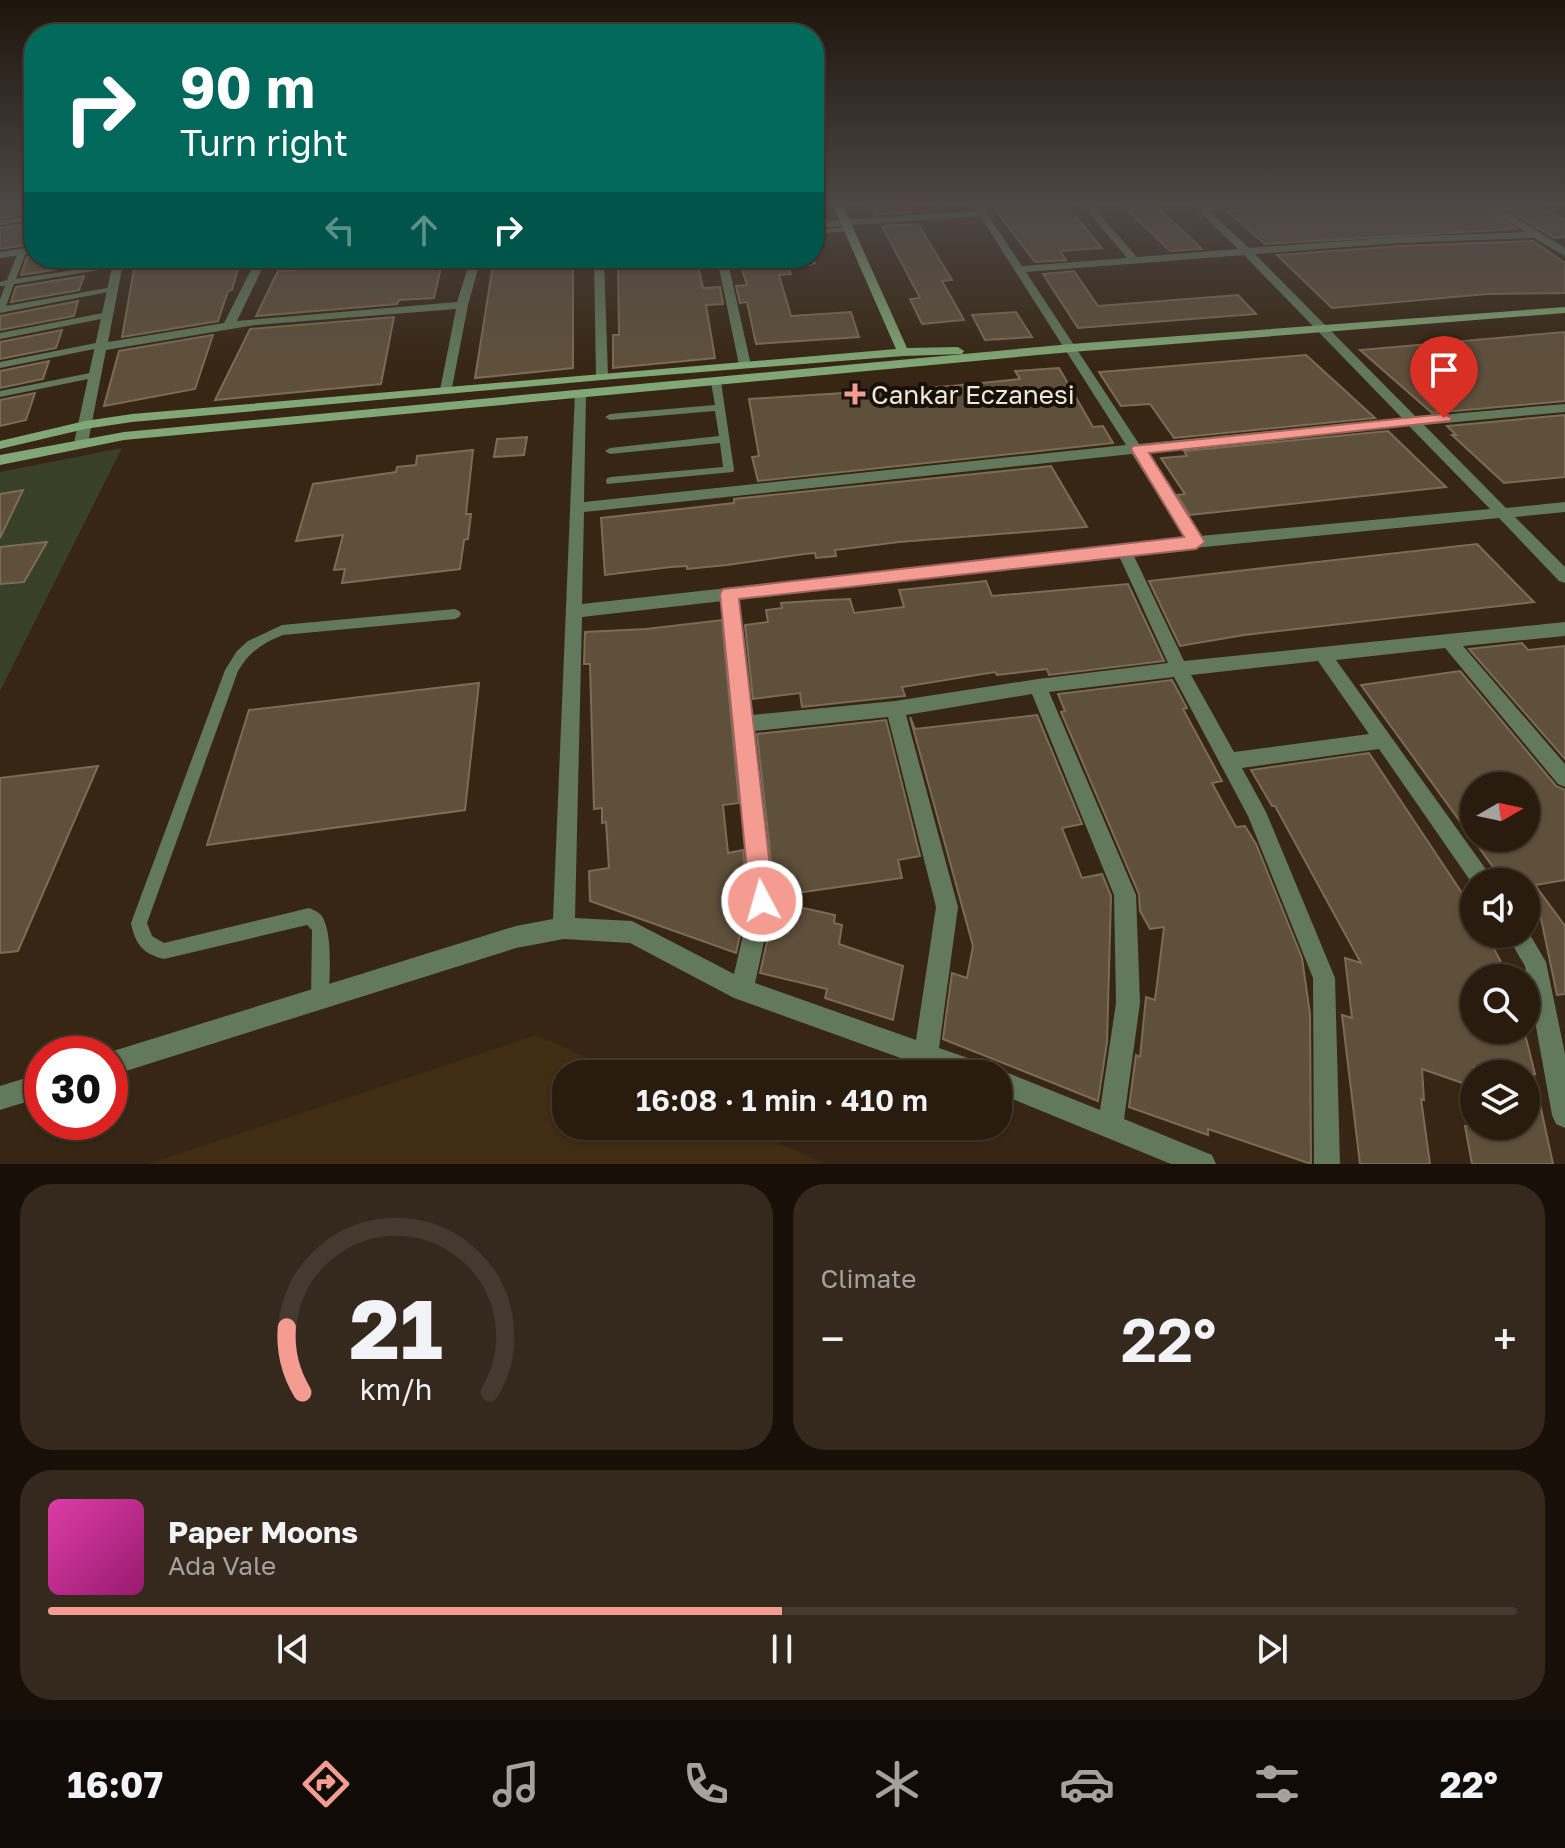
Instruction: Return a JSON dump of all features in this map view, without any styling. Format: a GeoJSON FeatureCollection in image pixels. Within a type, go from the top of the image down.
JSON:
{"type":"FeatureCollection","features":[{"type":"Feature","properties":{"kind":"street"},"geometry":{"type":"LineString","coordinates":[[862,257],[903,352]]}},
{"type":"Feature","properties":{"kind":"street"},"geometry":{"type":"LineString","coordinates":[[1014,257],[1196,542]]}},
{"type":"Feature","properties":{"kind":"street"},"geometry":{"type":"LineString","coordinates":[[1132,257],[1136,262]]}},
{"type":"Feature","properties":{"kind":"street"},"geometry":{"type":"LineString","coordinates":[[1022,269],[1188,257]]}},
{"type":"Feature","properties":{"kind":"street"},"geometry":{"type":"LineString","coordinates":[[1252,257],[1565,577]]}},
{"type":"Feature","properties":{"kind":"street"},"geometry":{"type":"LineString","coordinates":[[81,443],[117,268]]}},
{"type":"Feature","properties":{"kind":"street"},"geometry":{"type":"LineString","coordinates":[[229,326],[257,268]]}},
{"type":"Feature","properties":{"kind":"street"},"geometry":{"type":"LineString","coordinates":[[446,390],[462,305],[473,268]]}},
{"type":"Feature","properties":{"kind":"street"},"geometry":{"type":"LineString","coordinates":[[599,268],[602,376]]}},
{"type":"Feature","properties":{"kind":"street"},"geometry":{"type":"LineString","coordinates":[[724,268],[745,365]]}},
{"type":"Feature","properties":{"kind":"street"},"geometry":{"type":"LineString","coordinates":[[101,346],[229,326],[462,305]]}},
{"type":"Feature","properties":{"kind":"street"},"geometry":{"type":"LineString","coordinates":[[0,460],[124,436],[1071,348],[1565,310]]}},
{"type":"Feature","properties":{"kind":"street"},"geometry":{"type":"LineString","coordinates":[[0,445],[85,425],[132,418],[903,352],[1071,348]]}},
{"type":"Feature","properties":{"kind":"street"},"geometry":{"type":"LineString","coordinates":[[564,928],[580,394]]}},
{"type":"Feature","properties":{"kind":"street"},"geometry":{"type":"LineString","coordinates":[[576,508],[1565,408]]}},
{"type":"Feature","properties":{"kind":"street"},"geometry":{"type":"LineString","coordinates":[[575,611],[1196,542],[1565,507]]}},
{"type":"Feature","properties":{"kind":"street"},"geometry":{"type":"LineString","coordinates":[[1124,551],[1179,669],[1256,812],[1324,978],[1327,1164]]}},
{"type":"Feature","properties":{"kind":"street"},"geometry":{"type":"LineString","coordinates":[[730,594],[762,901],[742,990]]}},
{"type":"Feature","properties":{"kind":"street"},"geometry":{"type":"LineString","coordinates":[[745,724],[895,709],[1038,686],[1179,669],[1565,629]]}},
{"type":"Feature","properties":{"kind":"street"},"geometry":{"type":"LineString","coordinates":[[1448,640],[1565,778]]}},
{"type":"Feature","properties":{"kind":"street"},"geometry":{"type":"LineString","coordinates":[[1323,655],[1474,868]]}},
{"type":"Feature","properties":{"kind":"street"},"geometry":{"type":"LineString","coordinates":[[1038,686],[1125,895],[1128,1003],[1110,1128]]}},
{"type":"Feature","properties":{"kind":"street"},"geometry":{"type":"LineString","coordinates":[[895,709],[947,907],[926,1055]]}},
{"type":"Feature","properties":{"kind":"street"},"geometry":{"type":"LineString","coordinates":[[1228,761],[1385,740]]}},
{"type":"Feature","properties":{"kind":"street"},"geometry":{"type":"LineString","coordinates":[[128,1058],[516,937],[564,928],[632,932],[742,990],[940,1060]]}},
{"type":"Feature","properties":{"kind":"street"},"geometry":{"type":"LineString","coordinates":[[1526,948],[1535,962],[1565,1115]]}},
{"type":"Feature","properties":{"kind":"street"},"geometry":{"type":"LineString","coordinates":[[1012,1087],[1203,1164]]}},
{"type":"Feature","properties":{"kind":"street"},"geometry":{"type":"LineString","coordinates":[[0,1098],[24,1091]]}},
{"type":"Feature","properties":{"kind":"lane"},"geometry":{"type":"LineString","coordinates":[[0,310],[20,257]]}},
{"type":"Feature","properties":{"kind":"lane"},"geometry":{"type":"LineString","coordinates":[[0,284],[87,268]]}},
{"type":"Feature","properties":{"kind":"lane"},"geometry":{"type":"LineString","coordinates":[[0,310],[113,289]]}},
{"type":"Feature","properties":{"kind":"lane"},"geometry":{"type":"LineString","coordinates":[[0,336],[108,315]]}},
{"type":"Feature","properties":{"kind":"lane"},"geometry":{"type":"LineString","coordinates":[[0,365],[101,346]]}},
{"type":"Feature","properties":{"kind":"lane"},"geometry":{"type":"LineString","coordinates":[[0,394],[95,375]]}},
{"type":"Feature","properties":{"kind":"lane"},"geometry":{"type":"LineString","coordinates":[[611,481],[729,470],[716,382]]}},
{"type":"Feature","properties":{"kind":"lane"},"geometry":{"type":"LineString","coordinates":[[610,417],[720,408]]}},
{"type":"Feature","properties":{"kind":"lane"},"geometry":{"type":"LineString","coordinates":[[610,451],[725,439]]}},
{"type":"Feature","properties":{"kind":"lane"},"geometry":{"type":"LineString","coordinates":[[320,998],[320,930],[316,921],[309,916],[164,951],[152,949],[145,942],[139,923],[232,670],[241,653],[255,639],[282,630],[455,614]]}},
{"type":"Feature","properties":{"kind":"shaded area"},"geometry":{"type":"Polygon","coordinates":[[[536,1035],[592,1060],[552,1060],[552,1140],[771,1140],[825,1164],[148,1164],[536,1035]]]}},
{"type":"Feature","properties":{"kind":"green space"},"geometry":{"type":"Polygon","coordinates":[[[122,448],[0,691],[0,472],[122,448]]]}},
{"type":"Feature","properties":{"kind":"building"},"geometry":{"type":"Polygon","coordinates":[[[899,257],[938,257],[952,280],[942,281],[964,320],[922,324],[910,299],[920,298],[899,257]]]}},
{"type":"Feature","properties":{"kind":"building"},"geometry":{"type":"Polygon","coordinates":[[[1031,257],[1064,257],[1066,260],[1035,262],[1031,257]]]}},
{"type":"Feature","properties":{"kind":"building"},"geometry":{"type":"Polygon","coordinates":[[[1279,257],[1557,257],[1565,263],[1565,293],[1487,294],[1332,308],[1279,257]]]}},
{"type":"Feature","properties":{"kind":"building"},"geometry":{"type":"Polygon","coordinates":[[[24,266],[66,268],[21,275],[24,266]]]}},
{"type":"Feature","properties":{"kind":"building"},"geometry":{"type":"Polygon","coordinates":[[[134,268],[238,268],[218,321],[122,337],[134,268]]]}},
{"type":"Feature","properties":{"kind":"building"},"geometry":{"type":"Polygon","coordinates":[[[441,268],[434,298],[256,316],[278,271],[441,268]]]}},
{"type":"Feature","properties":{"kind":"building"},"geometry":{"type":"Polygon","coordinates":[[[492,268],[573,268],[573,368],[475,378],[492,268]]]}},
{"type":"Feature","properties":{"kind":"building"},"geometry":{"type":"Polygon","coordinates":[[[618,268],[698,268],[703,288],[720,287],[723,304],[706,305],[715,358],[613,368],[613,335],[619,335],[618,268]]]}},
{"type":"Feature","properties":{"kind":"building"},"geometry":{"type":"Polygon","coordinates":[[[742,268],[788,268],[791,274],[779,275],[791,316],[851,312],[859,337],[756,344],[747,302],[740,303],[736,286],[747,285],[742,268]]]}},
{"type":"Feature","properties":{"kind":"building"},"geometry":{"type":"Polygon","coordinates":[[[1074,271],[1098,306],[1238,295],[1256,314],[1078,328],[1043,274],[1074,271]]]}},
{"type":"Feature","properties":{"kind":"building"},"geometry":{"type":"Polygon","coordinates":[[[84,276],[79,290],[11,302],[16,287],[84,276]]]}},
{"type":"Feature","properties":{"kind":"building"},"geometry":{"type":"Polygon","coordinates":[[[78,301],[74,316],[0,330],[0,316],[78,301]]]}},
{"type":"Feature","properties":{"kind":"building"},"geometry":{"type":"Polygon","coordinates":[[[1016,312],[1032,337],[985,340],[972,315],[1016,312]]]}},
{"type":"Feature","properties":{"kind":"building"},"geometry":{"type":"Polygon","coordinates":[[[394,317],[381,384],[215,400],[250,329],[394,317]]]}},
{"type":"Feature","properties":{"kind":"building"},"geometry":{"type":"Polygon","coordinates":[[[62,330],[56,348],[0,359],[0,342],[62,330]]]}},
{"type":"Feature","properties":{"kind":"building"},"geometry":{"type":"Polygon","coordinates":[[[1565,332],[1565,401],[1432,413],[1360,350],[1565,332]]]}},
{"type":"Feature","properties":{"kind":"building"},"geometry":{"type":"Polygon","coordinates":[[[213,335],[195,389],[104,406],[119,351],[213,335]]]}},
{"type":"Feature","properties":{"kind":"building"},"geometry":{"type":"Polygon","coordinates":[[[1306,355],[1375,418],[1174,438],[1150,404],[1121,406],[1099,372],[1306,355]]]}},
{"type":"Feature","properties":{"kind":"building"},"geometry":{"type":"Polygon","coordinates":[[[49,361],[43,379],[0,388],[0,371],[49,361]]]}},
{"type":"Feature","properties":{"kind":"building"},"geometry":{"type":"Polygon","coordinates":[[[1059,368],[1093,427],[1103,426],[1113,443],[758,481],[752,457],[759,456],[749,399],[952,386],[1020,379],[1015,371],[1059,368]]]}},
{"type":"Feature","properties":{"kind":"building"},"geometry":{"type":"Polygon","coordinates":[[[35,393],[26,420],[0,426],[0,400],[35,393]]]}},
{"type":"Feature","properties":{"kind":"building"},"geometry":{"type":"Polygon","coordinates":[[[1565,415],[1565,477],[1504,483],[1452,435],[1456,435],[1447,426],[1565,415]]]}},
{"type":"Feature","properties":{"kind":"building"},"geometry":{"type":"Polygon","coordinates":[[[1388,431],[1446,487],[1190,515],[1177,495],[1185,494],[1161,458],[1187,456],[1184,451],[1388,431]]]}},
{"type":"Feature","properties":{"kind":"building"},"geometry":{"type":"Polygon","coordinates":[[[527,437],[524,455],[494,457],[497,439],[527,437]]]}},
{"type":"Feature","properties":{"kind":"building"},"geometry":{"type":"Polygon","coordinates":[[[473,450],[466,514],[471,514],[460,569],[342,583],[345,569],[334,570],[343,535],[296,541],[313,484],[396,472],[397,467],[416,465],[417,456],[473,450]]]}},
{"type":"Feature","properties":{"kind":"building"},"geometry":{"type":"Polygon","coordinates":[[[1051,466],[1087,527],[899,542],[835,550],[836,556],[816,558],[815,553],[727,565],[687,569],[687,566],[671,567],[605,575],[601,518],[734,503],[734,499],[1051,466]]]}},
{"type":"Feature","properties":{"kind":"building"},"geometry":{"type":"Polygon","coordinates":[[[23,490],[0,538],[0,494],[23,490]]]}},
{"type":"Feature","properties":{"kind":"building"},"geometry":{"type":"Polygon","coordinates":[[[47,542],[24,582],[0,584],[0,547],[47,542]]]}},
{"type":"Feature","properties":{"kind":"building"},"geometry":{"type":"Polygon","coordinates":[[[1477,544],[1534,602],[1244,635],[1180,646],[1149,581],[1477,544]]]}},
{"type":"Feature","properties":{"kind":"building"},"geometry":{"type":"Polygon","coordinates":[[[986,581],[992,596],[1128,584],[1164,661],[1049,675],[1047,669],[997,675],[995,672],[902,687],[905,696],[802,707],[800,693],[753,699],[745,625],[768,622],[766,610],[782,608],[781,603],[850,599],[854,613],[904,607],[899,590],[986,581]]]}},
{"type":"Feature","properties":{"kind":"building"},"geometry":{"type":"Polygon","coordinates":[[[722,620],[739,803],[723,805],[728,853],[743,850],[748,901],[736,953],[590,901],[589,871],[609,868],[606,822],[602,823],[602,808],[594,809],[590,664],[584,664],[585,632],[722,620]]]}},
{"type":"Feature","properties":{"kind":"building"},"geometry":{"type":"Polygon","coordinates":[[[1522,643],[1528,650],[1565,646],[1565,759],[1469,649],[1522,643]]]}},
{"type":"Feature","properties":{"kind":"building"},"geometry":{"type":"Polygon","coordinates":[[[1460,671],[1556,786],[1565,790],[1565,880],[1540,884],[1540,868],[1494,868],[1482,852],[1540,852],[1540,772],[1460,772],[1460,821],[1361,685],[1460,671]]]}},
{"type":"Feature","properties":{"kind":"building"},"geometry":{"type":"Polygon","coordinates":[[[1172,680],[1187,708],[1183,709],[1222,781],[1212,783],[1236,827],[1245,826],[1256,844],[1302,958],[1310,1014],[1311,1164],[1208,1129],[1208,1135],[1129,1107],[1136,1055],[1140,1057],[1146,997],[1155,1000],[1164,927],[1150,929],[1140,911],[1139,894],[1061,712],[1065,711],[1058,694],[1172,680]]]}},
{"type":"Feature","properties":{"kind":"building"},"geometry":{"type":"Polygon","coordinates":[[[479,683],[465,810],[207,845],[249,710],[479,683]]]}},
{"type":"Feature","properties":{"kind":"building"},"geometry":{"type":"Polygon","coordinates":[[[1037,715],[1082,824],[1062,828],[1082,878],[1102,874],[1111,896],[1107,1042],[1098,1101],[1012,1067],[1012,1060],[996,1060],[943,1039],[952,973],[967,978],[973,946],[910,717],[915,729],[1037,715]]]}},
{"type":"Feature","properties":{"kind":"building"},"geometry":{"type":"Polygon","coordinates":[[[886,720],[920,856],[898,860],[902,878],[775,896],[757,734],[886,720]]]}},
{"type":"Feature","properties":{"kind":"building"},"geometry":{"type":"Polygon","coordinates":[[[1369,753],[1460,890],[1460,948],[1494,948],[1500,960],[1501,964],[1460,964],[1460,1044],[1528,1044],[1532,1060],[1460,1060],[1460,1082],[1422,1069],[1424,1100],[1421,1099],[1430,1164],[1360,1164],[1342,1015],[1352,1018],[1345,958],[1361,963],[1275,806],[1272,806],[1251,770],[1369,753]]]}},
{"type":"Feature","properties":{"kind":"building"},"geometry":{"type":"Polygon","coordinates":[[[98,766],[18,951],[0,953],[0,778],[98,766]]]}},
{"type":"Feature","properties":{"kind":"building"},"geometry":{"type":"Polygon","coordinates":[[[1540,892],[1565,926],[1565,994],[1557,995],[1540,914],[1540,892]]]}},
{"type":"Feature","properties":{"kind":"building"},"geometry":{"type":"Polygon","coordinates":[[[776,902],[835,915],[834,923],[842,925],[839,944],[903,966],[893,1020],[825,998],[827,989],[760,973],[776,902]]]}},
{"type":"Feature","properties":{"kind":"building"},"geometry":{"type":"Polygon","coordinates":[[[1540,1104],[1553,1164],[1472,1164],[1468,1140],[1540,1140],[1540,1104]]]}},
{"type":"Feature","properties":{"kind":"place","name":"Cankar Eczanesi"},"geometry":{"type":"Point","coordinates":[855,394]}},
{"type":"Feature","properties":{"kind":"route"},"geometry":{"type":"LineString","coordinates":[[762,901],[730,594],[1196,542],[1139,449],[1444,418]]}}]}
